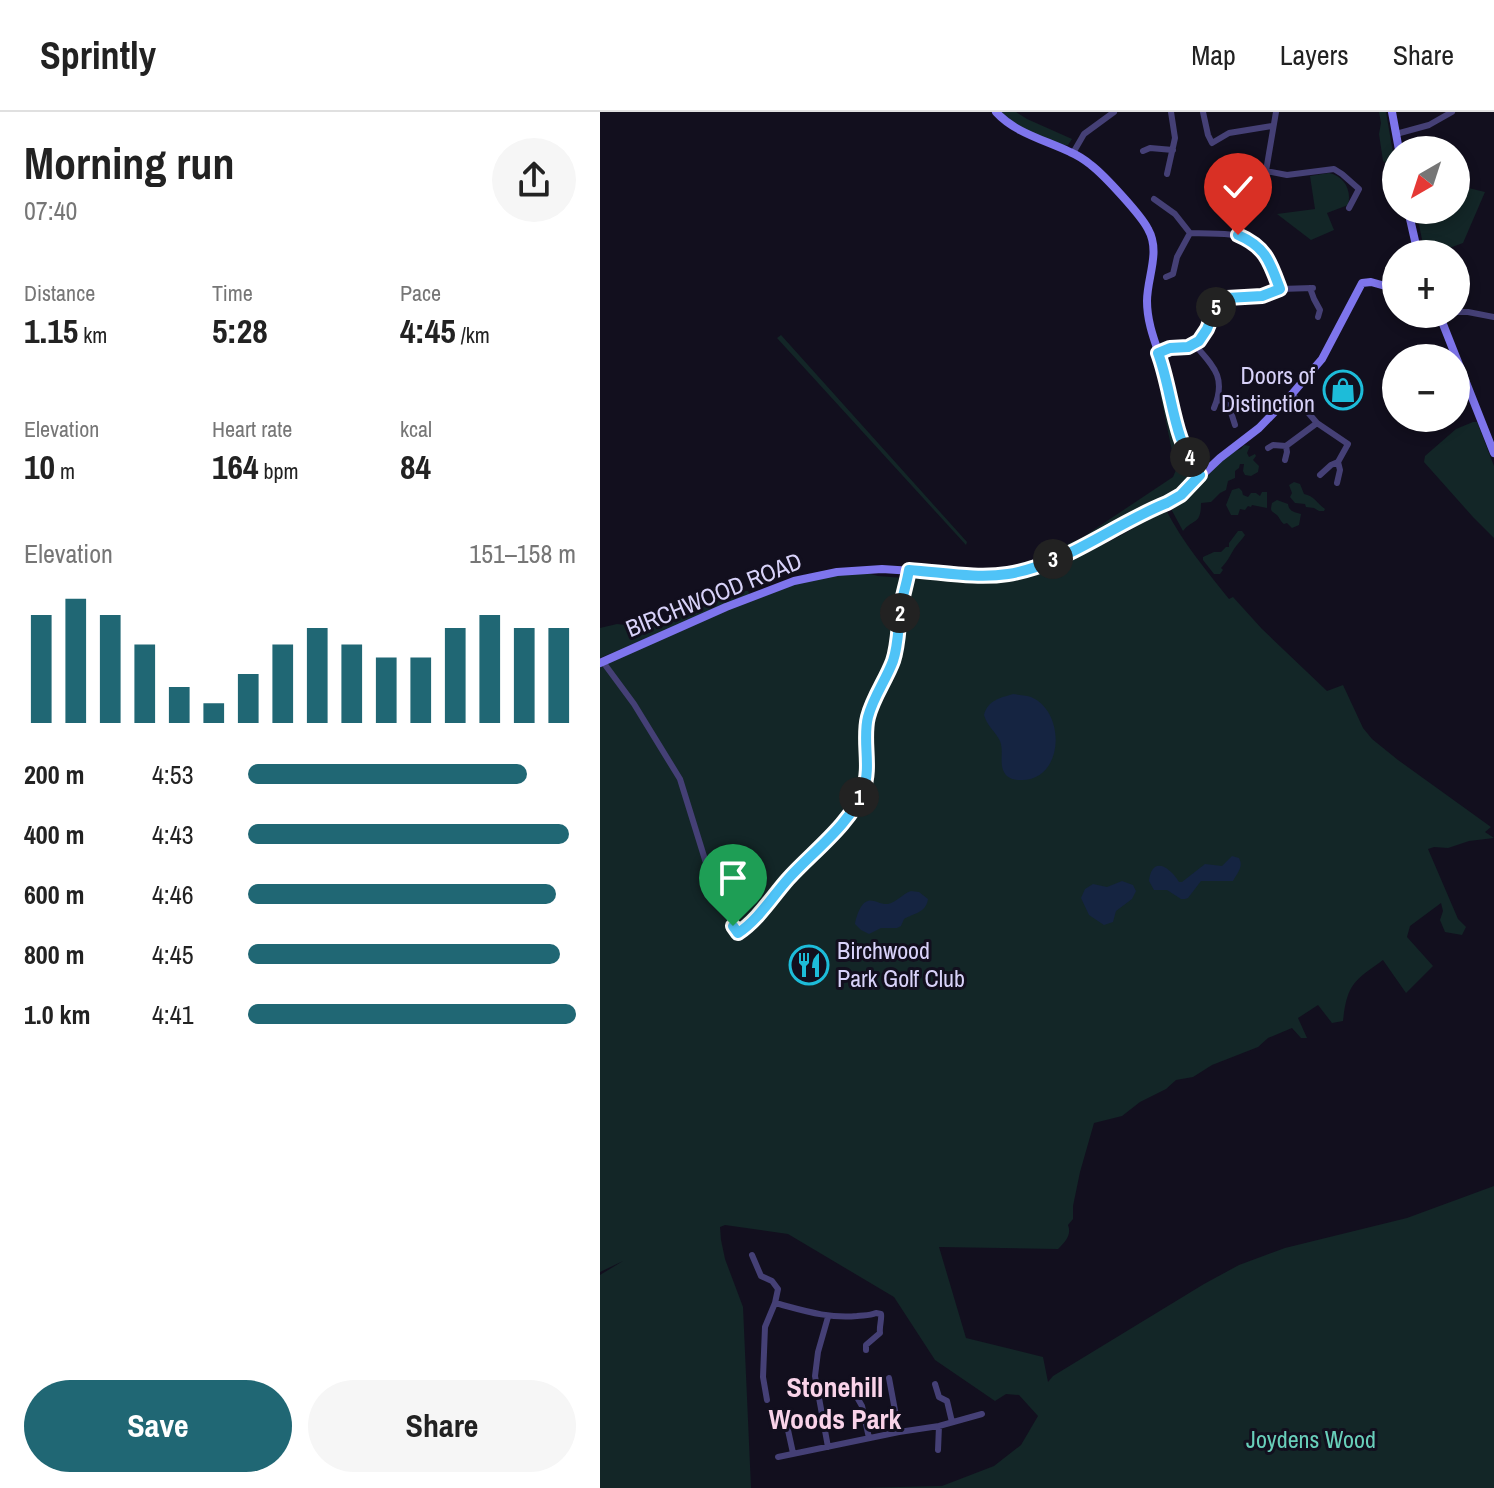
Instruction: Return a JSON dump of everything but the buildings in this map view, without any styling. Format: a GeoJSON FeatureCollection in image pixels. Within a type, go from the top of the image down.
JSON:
{"type":"FeatureCollection","features":[{"type":"Feature","properties":{"kind":"street"},"geometry":{"type":"LineString","coordinates":[[996,112],[1013,128],[1073,153],[1094,166],[1148,228],[1154,250],[1147,299],[1148,320],[1163,367],[1173,418],[1200,475]]}},
{"type":"Feature","properties":{"kind":"street"},"geometry":{"type":"LineString","coordinates":[[1073,153],[1084,134],[1114,112]]}},
{"type":"Feature","properties":{"kind":"street"},"geometry":{"type":"LineString","coordinates":[[1167,174],[1175,138],[1171,112]]}},
{"type":"Feature","properties":{"kind":"street"},"geometry":{"type":"LineString","coordinates":[[1203,112],[1212,143],[1229,133],[1272,126]]}},
{"type":"Feature","properties":{"kind":"street"},"geometry":{"type":"LineString","coordinates":[[1256,207],[1254,197],[1266,171],[1276,112]]}},
{"type":"Feature","properties":{"kind":"street"},"geometry":{"type":"LineString","coordinates":[[1392,112],[1396,134],[1429,125],[1452,112]]}},
{"type":"Feature","properties":{"kind":"street"},"geometry":{"type":"LineString","coordinates":[[1143,151],[1150,148],[1173,150]]}},
{"type":"Feature","properties":{"kind":"street"},"geometry":{"type":"LineString","coordinates":[[1266,171],[1287,175],[1337,170],[1359,189],[1349,208]]}},
{"type":"Feature","properties":{"kind":"street"},"geometry":{"type":"LineString","coordinates":[[1154,199],[1175,214],[1190,233]]}},
{"type":"Feature","properties":{"kind":"street"},"geometry":{"type":"LineString","coordinates":[[1172,277],[1177,257],[1190,233]]}},
{"type":"Feature","properties":{"kind":"street"},"geometry":{"type":"LineString","coordinates":[[1190,233],[1229,234],[1250,240],[1269,261],[1280,289]]}},
{"type":"Feature","properties":{"kind":"street","name":"BIRCHWOOD ROAD"},"geometry":{"type":"LineString","coordinates":[[602,662],[726,607],[794,581],[855,570],[1006,574],[1032,568],[1066,554],[1181,495],[1200,475],[1259,428],[1292,394],[1327,351],[1360,285],[1371,282],[1382,285]]}},
{"type":"Feature","properties":{"kind":"street"},"geometry":{"type":"LineString","coordinates":[[1158,353],[1194,344],[1203,336],[1215,309],[1227,298],[1262,296],[1280,289],[1312,288],[1320,310],[1318,317]]}},
{"type":"Feature","properties":{"kind":"street"},"geometry":{"type":"LineString","coordinates":[[1470,312],[1494,317]]}},
{"type":"Feature","properties":{"kind":"street"},"geometry":{"type":"LineString","coordinates":[[1445,328],[1494,453]]}},
{"type":"Feature","properties":{"kind":"street"},"geometry":{"type":"LineString","coordinates":[[1194,344],[1218,373],[1218,399],[1214,408]]}},
{"type":"Feature","properties":{"kind":"street"},"geometry":{"type":"LineString","coordinates":[[1292,394],[1317,423],[1348,444],[1338,462],[1320,475]]}},
{"type":"Feature","properties":{"kind":"street"},"geometry":{"type":"LineString","coordinates":[[1218,399],[1229,406],[1249,409]]}},
{"type":"Feature","properties":{"kind":"street"},"geometry":{"type":"LineString","coordinates":[[1229,406],[1235,425]]}},
{"type":"Feature","properties":{"kind":"street"},"geometry":{"type":"LineString","coordinates":[[1268,448],[1273,445],[1286,446],[1317,423]]}},
{"type":"Feature","properties":{"kind":"street"},"geometry":{"type":"LineString","coordinates":[[1285,460],[1286,446]]}},
{"type":"Feature","properties":{"kind":"street"},"geometry":{"type":"LineString","coordinates":[[1337,483],[1338,462]]}},
{"type":"Feature","properties":{"kind":"street"},"geometry":{"type":"LineString","coordinates":[[602,662],[634,704],[680,779],[711,879],[738,933],[753,921],[787,880],[827,841],[864,790],[868,716],[894,658],[909,570]]}},
{"type":"Feature","properties":{"kind":"street"},"geometry":{"type":"LineString","coordinates":[[752,1255],[761,1276],[772,1281],[778,1289],[765,1327],[763,1377],[767,1400]]}},
{"type":"Feature","properties":{"kind":"street"},"geometry":{"type":"LineString","coordinates":[[775,1303],[828,1317],[881,1314],[880,1333],[866,1345],[866,1350]]}},
{"type":"Feature","properties":{"kind":"street"},"geometry":{"type":"LineString","coordinates":[[828,1317],[815,1376],[828,1447]]}},
{"type":"Feature","properties":{"kind":"street"},"geometry":{"type":"LineString","coordinates":[[889,1378],[899,1432]]}},
{"type":"Feature","properties":{"kind":"street"},"geometry":{"type":"LineString","coordinates":[[935,1384],[939,1397],[947,1401],[952,1422]]}},
{"type":"Feature","properties":{"kind":"street"},"geometry":{"type":"LineString","coordinates":[[855,1385],[854,1392],[862,1406],[869,1438]]}},
{"type":"Feature","properties":{"kind":"street"},"geometry":{"type":"LineString","coordinates":[[778,1457],[939,1426],[982,1414]]}},
{"type":"Feature","properties":{"kind":"street"},"geometry":{"type":"LineString","coordinates":[[786,1421],[793,1453]]}},
{"type":"Feature","properties":{"kind":"street"},"geometry":{"type":"LineString","coordinates":[[938,1450],[939,1426]]}},
{"type":"Feature","properties":{"kind":"green space"},"geometry":{"type":"Polygon","coordinates":[[[998,112],[1016,112],[1072,139],[1068,145],[1061,145],[1017,127],[998,112]]]}},
{"type":"Feature","properties":{"kind":"green space"},"geometry":{"type":"Polygon","coordinates":[[[1379,112],[1386,112],[1390,136],[1382,136],[1382,154],[1379,134],[1379,112]]]}},
{"type":"Feature","properties":{"kind":"green space"},"geometry":{"type":"Polygon","coordinates":[[[1329,173],[1346,184],[1348,205],[1327,213],[1334,230],[1311,240],[1277,214],[1315,209],[1310,176],[1329,173]]]}},
{"type":"Feature","properties":{"kind":"green space"},"geometry":{"type":"Polygon","coordinates":[[[1470,188],[1485,192],[1464,240],[1422,240],[1419,224],[1470,224],[1470,188]]]}},
{"type":"Feature","properties":{"kind":"green space"},"geometry":{"type":"Polygon","coordinates":[[[781,335],[967,542],[966,545],[777,338],[781,335]]]}},
{"type":"Feature","properties":{"kind":"green space"},"geometry":{"type":"Polygon","coordinates":[[[1160,393],[1163,393],[1169,421],[1189,467],[1187,482],[1080,542],[1037,561],[1083,537],[1173,477],[1176,470],[1160,393]]]}},
{"type":"Feature","properties":{"kind":"green space"},"geometry":{"type":"Polygon","coordinates":[[[1477,422],[1494,466],[1494,538],[1424,462],[1425,456],[1453,432],[1470,432],[1470,423],[1477,422]]]}},
{"type":"Feature","properties":{"kind":"green space"},"geometry":{"type":"Polygon","coordinates":[[[1244,445],[1250,446],[1249,457],[1255,454],[1253,460],[1259,466],[1258,472],[1245,475],[1244,464],[1240,464],[1235,478],[1228,481],[1226,490],[1211,502],[1201,503],[1198,519],[1183,531],[1170,507],[1191,492],[1203,476],[1230,453],[1244,445]]]}},
{"type":"Feature","properties":{"kind":"green space"},"geometry":{"type":"Polygon","coordinates":[[[1294,482],[1300,484],[1304,494],[1315,500],[1324,511],[1295,503],[1290,497],[1289,485],[1294,482]]]}},
{"type":"Feature","properties":{"kind":"green space"},"geometry":{"type":"Polygon","coordinates":[[[1239,488],[1248,497],[1251,493],[1260,496],[1262,492],[1267,492],[1267,508],[1252,505],[1245,510],[1240,509],[1238,515],[1231,515],[1226,505],[1232,490],[1239,488]]]}},
{"type":"Feature","properties":{"kind":"green space"},"geometry":{"type":"Polygon","coordinates":[[[1277,500],[1301,514],[1299,525],[1292,528],[1284,524],[1272,511],[1272,503],[1277,500]]]}},
{"type":"Feature","properties":{"kind":"green space","name":"Joydens Wood"},"geometry":{"type":"Polygon","coordinates":[[[1166,510],[1187,545],[1229,599],[1233,597],[1327,691],[1343,685],[1363,728],[1372,739],[1491,827],[1485,832],[1494,838],[1428,849],[1458,919],[1466,927],[1462,935],[1445,932],[1440,920],[1443,911],[1441,903],[1410,926],[1407,937],[1433,966],[1406,993],[1383,960],[1354,984],[1347,999],[1343,1021],[1332,1023],[1318,1005],[1298,1018],[1307,1038],[1301,1038],[1292,1028],[1193,1077],[1176,1080],[1122,1116],[1094,1123],[1080,1172],[1073,1219],[1068,1225],[1065,1241],[1058,1249],[939,1247],[966,1338],[1043,1357],[1048,1382],[1053,1376],[1239,1265],[1285,1248],[1407,1218],[1494,1186],[1494,1488],[855,1488],[942,1486],[994,1466],[1021,1445],[1038,1416],[1019,1395],[1006,1394],[995,1401],[935,1360],[894,1297],[788,1234],[725,1225],[720,1227],[725,1259],[743,1307],[751,1488],[600,1488],[600,1275],[623,1261],[600,1272],[600,667],[677,628],[768,590],[855,570],[904,578],[905,587],[913,576],[1013,576],[1032,573],[1067,558],[1068,562],[1166,510]]]}},
{"type":"Feature","properties":{"kind":"green space"},"geometry":{"type":"Polygon","coordinates":[[[1238,531],[1245,535],[1220,574],[1214,574],[1203,557],[1229,547],[1238,531]]]}},
{"type":"Feature","properties":{"kind":"green space"},"geometry":{"type":"Polygon","coordinates":[[[748,591],[750,595],[600,658],[600,628],[617,624],[643,627],[724,595],[748,591]]]}},
{"type":"Feature","properties":{"kind":"water"},"geometry":{"type":"Polygon","coordinates":[[[1013,694],[1031,697],[1043,705],[1055,730],[1056,745],[1052,759],[1035,778],[1017,780],[1005,774],[1000,741],[984,715],[992,703],[1013,694]]]}},
{"type":"Feature","properties":{"kind":"water"},"geometry":{"type":"Polygon","coordinates":[[[1232,856],[1239,858],[1241,864],[1233,881],[1201,881],[1185,899],[1167,890],[1154,890],[1149,881],[1157,866],[1166,868],[1182,882],[1205,864],[1222,866],[1232,856]]]}},
{"type":"Feature","properties":{"kind":"water"},"geometry":{"type":"Polygon","coordinates":[[[1122,881],[1133,885],[1136,891],[1132,899],[1116,911],[1113,922],[1104,925],[1089,915],[1081,898],[1085,889],[1093,884],[1107,887],[1122,881]]]}},
{"type":"Feature","properties":{"kind":"water"},"geometry":{"type":"Polygon","coordinates":[[[911,891],[919,892],[928,899],[927,904],[904,919],[901,926],[881,928],[869,934],[855,924],[865,902],[888,904],[911,891]]]}},
{"type":"Feature","properties":{"kind":"place","name":"Doors of Distinction"},"geometry":{"type":"Point","coordinates":[1343,390]}},
{"type":"Feature","properties":{"kind":"place","name":"Birchwood Park Golf Club"},"geometry":{"type":"Point","coordinates":[809,965]}},
{"type":"Feature","properties":{"kind":"district","name":"Stonehill Woods Park"},"geometry":{"type":"Point","coordinates":[835,1403]}},
{"type":"Feature","properties":{"kind":"route"},"geometry":{"type":"LineString","coordinates":[[733,926],[738,933],[753,921],[787,880],[827,841],[864,790],[868,716],[894,658],[909,570],[991,575],[1032,568],[1167,503],[1181,495],[1200,475],[1173,418],[1158,353],[1170,348],[1188,347],[1199,341],[1218,304],[1227,298],[1262,296],[1280,289],[1264,253],[1250,240],[1238,235]]}}]}
